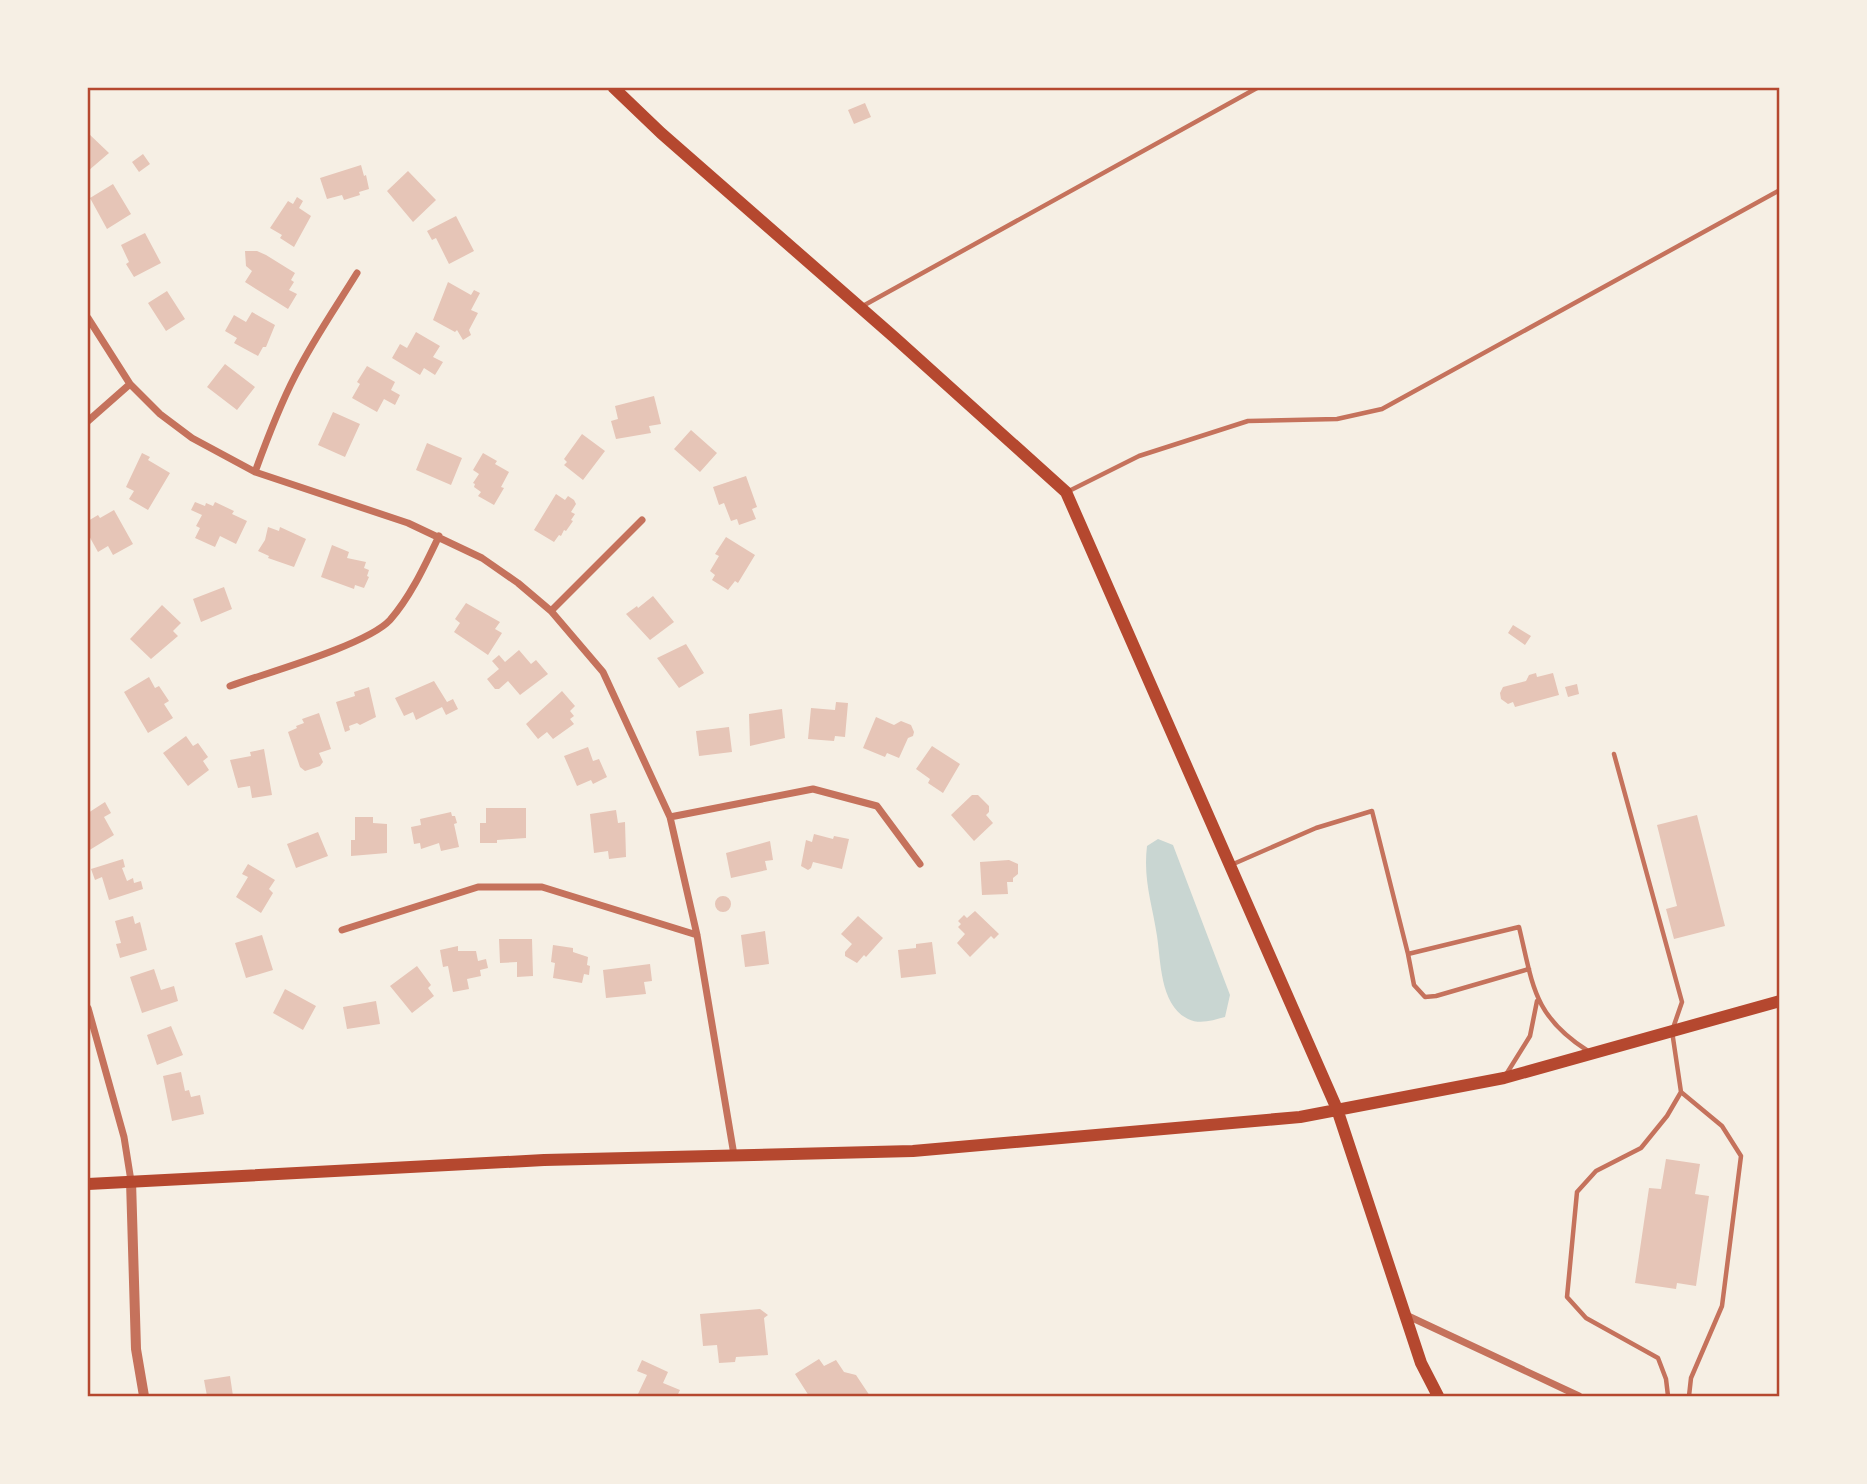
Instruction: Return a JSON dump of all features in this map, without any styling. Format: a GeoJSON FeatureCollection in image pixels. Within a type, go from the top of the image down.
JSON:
{"type":"FeatureCollection","features":[{"type":"Feature","properties":{"kind":"main road"},"geometry":{"type":"LineString","coordinates":[[614,88],[661,133],[861,307],[1066,492],[1337,1109],[1421,1363],[1438,1396]]}},
{"type":"Feature","properties":{"kind":"main road"},"geometry":{"type":"LineString","coordinates":[[88,1184],[544,1160],[914,1151],[1300,1117],[1504,1078],[1780,1001]]}},
{"type":"Feature","properties":{"kind":"street"},"geometry":{"type":"LineString","coordinates":[[255,472],[276,414],[295,376],[323,326],[358,273]]}},
{"type":"Feature","properties":{"kind":"street"},"geometry":{"type":"LineString","coordinates":[[88,318],[130,384],[160,414],[192,438],[255,472],[408,523],[482,558],[518,583],[551,611],[603,672],[670,817],[697,935],[734,1155]]}},
{"type":"Feature","properties":{"kind":"street"},"geometry":{"type":"LineString","coordinates":[[88,421],[130,384]]}},
{"type":"Feature","properties":{"kind":"street"},"geometry":{"type":"LineString","coordinates":[[551,611],[642,520]]}},
{"type":"Feature","properties":{"kind":"street"},"geometry":{"type":"LineString","coordinates":[[230,686],[356,642],[388,622],[410,593],[439,537]]}},
{"type":"Feature","properties":{"kind":"street"},"geometry":{"type":"LineString","coordinates":[[670,817],[813,789],[877,806],[920,864]]}},
{"type":"Feature","properties":{"kind":"street"},"geometry":{"type":"LineString","coordinates":[[342,930],[478,887],[542,887],[697,935]]}},
{"type":"Feature","properties":{"kind":"street"},"geometry":{"type":"LineString","coordinates":[[88,1008],[124,1137],[131,1181],[136,1349],[144,1396]]}},
{"type":"Feature","properties":{"kind":"street"},"geometry":{"type":"LineString","coordinates":[[1406,1315],[1579,1396]]}},
{"type":"Feature","properties":{"kind":"lane"},"geometry":{"type":"LineString","coordinates":[[861,307],[1257,88]]}},
{"type":"Feature","properties":{"kind":"lane"},"geometry":{"type":"LineString","coordinates":[[1066,492],[1139,456],[1248,421],[1337,419],[1382,409],[1780,190]]}},
{"type":"Feature","properties":{"kind":"lane"},"geometry":{"type":"LineString","coordinates":[[1614,754],[1682,1002],[1672,1031],[1681,1092],[1668,1116],[1640,1148],[1596,1171],[1577,1192],[1567,1297],[1586,1318],[1658,1358],[1667,1380],[1668,1396]]}},
{"type":"Feature","properties":{"kind":"lane"},"geometry":{"type":"LineString","coordinates":[[1229,866],[1316,828],[1371,811],[1414,985],[1425,996],[1436,996],[1529,969]]}},
{"type":"Feature","properties":{"kind":"lane"},"geometry":{"type":"LineString","coordinates":[[1408,954],[1519,927],[1537,1000],[1562,1033],[1591,1054]]}},
{"type":"Feature","properties":{"kind":"lane"},"geometry":{"type":"LineString","coordinates":[[1504,1078],[1530,1036],[1537,1000]]}},
{"type":"Feature","properties":{"kind":"lane"},"geometry":{"type":"LineString","coordinates":[[1681,1092],[1722,1126],[1741,1156],[1722,1306],[1691,1378],[1689,1396]]}},
{"type":"Feature","properties":{"kind":"shaded area"},"geometry":{"type":"Polygon","coordinates":[[[1158,839],[1173,845],[1230,995],[1225,1017],[1202,1022],[1188,1019],[1172,1004],[1167,993],[1146,870],[1147,846],[1158,839]]]}},
{"type":"Feature","properties":{"kind":"building"},"geometry":{"type":"Polygon","coordinates":[[[865,103],[871,117],[854,124],[848,110],[865,103]]]}},
{"type":"Feature","properties":{"kind":"building"},"geometry":{"type":"Polygon","coordinates":[[[88,133],[109,153],[88,171],[88,133]]]}},
{"type":"Feature","properties":{"kind":"building"},"geometry":{"type":"Polygon","coordinates":[[[143,154],[150,164],[139,172],[132,162],[143,154]]]}},
{"type":"Feature","properties":{"kind":"building"},"geometry":{"type":"Polygon","coordinates":[[[361,165],[369,189],[344,200],[342,195],[327,199],[320,178],[361,165]]]}},
{"type":"Feature","properties":{"kind":"building"},"geometry":{"type":"Polygon","coordinates":[[[408,171],[436,200],[413,222],[387,191],[408,171]]]}},
{"type":"Feature","properties":{"kind":"building"},"geometry":{"type":"Polygon","coordinates":[[[113,184],[131,214],[107,229],[90,198],[113,184]]]}},
{"type":"Feature","properties":{"kind":"building"},"geometry":{"type":"Polygon","coordinates":[[[297,197],[303,201],[299,208],[311,216],[294,247],[270,228],[288,201],[293,204],[297,197]]]}},
{"type":"Feature","properties":{"kind":"building"},"geometry":{"type":"Polygon","coordinates":[[[456,216],[474,251],[449,264],[436,238],[432,240],[427,231],[456,216]]]}},
{"type":"Feature","properties":{"kind":"building"},"geometry":{"type":"Polygon","coordinates":[[[145,233],[161,263],[134,277],[126,264],[129,262],[121,245],[145,233]]]}},
{"type":"Feature","properties":{"kind":"building"},"geometry":{"type":"Polygon","coordinates":[[[245,251],[257,251],[295,273],[289,290],[297,294],[288,309],[245,282],[252,271],[246,266],[245,251]]]}},
{"type":"Feature","properties":{"kind":"building"},"geometry":{"type":"Polygon","coordinates":[[[448,282],[471,295],[474,290],[480,293],[471,310],[478,313],[469,330],[471,335],[463,340],[457,330],[455,332],[433,320],[448,282]]]}},
{"type":"Feature","properties":{"kind":"building"},"geometry":{"type":"Polygon","coordinates":[[[167,291],[185,319],[166,331],[148,303],[167,291]]]}},
{"type":"Feature","properties":{"kind":"building"},"geometry":{"type":"Polygon","coordinates":[[[252,312],[275,325],[266,347],[263,347],[258,356],[234,343],[237,338],[225,331],[234,315],[246,322],[252,312]]]}},
{"type":"Feature","properties":{"kind":"building"},"geometry":{"type":"Polygon","coordinates":[[[416,332],[440,346],[433,357],[443,362],[435,375],[424,368],[420,375],[392,358],[400,344],[407,348],[416,332]]]}},
{"type":"Feature","properties":{"kind":"building"},"geometry":{"type":"Polygon","coordinates":[[[225,364],[255,387],[237,410],[207,387],[225,364]]]}},
{"type":"Feature","properties":{"kind":"building"},"geometry":{"type":"Polygon","coordinates":[[[367,366],[395,382],[391,390],[400,395],[395,405],[384,399],[377,412],[352,398],[360,384],[357,382],[367,366]]]}},
{"type":"Feature","properties":{"kind":"building"},"geometry":{"type":"Polygon","coordinates":[[[654,396],[661,424],[649,426],[651,433],[616,439],[611,421],[618,419],[615,406],[654,396]]]}},
{"type":"Feature","properties":{"kind":"building"},"geometry":{"type":"Polygon","coordinates":[[[333,412],[360,424],[345,457],[318,445],[333,412]]]}},
{"type":"Feature","properties":{"kind":"building"},"geometry":{"type":"Polygon","coordinates":[[[691,430],[717,453],[700,472],[674,449],[691,430]]]}},
{"type":"Feature","properties":{"kind":"building"},"geometry":{"type":"Polygon","coordinates":[[[582,434],[605,451],[583,480],[564,465],[567,462],[564,459],[582,434]]]}},
{"type":"Feature","properties":{"kind":"building"},"geometry":{"type":"Polygon","coordinates":[[[427,443],[462,458],[451,485],[416,470],[427,443]]]}},
{"type":"Feature","properties":{"kind":"building"},"geometry":{"type":"Polygon","coordinates":[[[142,453],[150,457],[148,460],[170,473],[148,510],[129,499],[134,491],[126,487],[142,453]]]}},
{"type":"Feature","properties":{"kind":"building"},"geometry":{"type":"Polygon","coordinates":[[[483,453],[509,472],[494,505],[478,496],[481,492],[473,483],[479,474],[473,470],[483,453]]]}},
{"type":"Feature","properties":{"kind":"building"},"geometry":{"type":"Polygon","coordinates":[[[746,476],[757,507],[752,509],[756,519],[739,525],[737,519],[731,521],[724,503],[719,505],[713,487],[746,476]]]}},
{"type":"Feature","properties":{"kind":"building"},"geometry":{"type":"Polygon","coordinates":[[[556,494],[565,500],[568,496],[576,504],[571,512],[575,514],[571,520],[573,521],[554,542],[534,530],[556,494]]]}},
{"type":"Feature","properties":{"kind":"building"},"geometry":{"type":"Polygon","coordinates":[[[195,502],[213,506],[215,502],[247,521],[236,544],[220,536],[215,547],[195,538],[200,528],[196,526],[202,515],[191,510],[195,502]]]}},
{"type":"Feature","properties":{"kind":"building"},"geometry":{"type":"Polygon","coordinates":[[[114,510],[133,544],[113,555],[108,546],[98,552],[88,534],[88,521],[114,510]]]}},
{"type":"Feature","properties":{"kind":"building"},"geometry":{"type":"Polygon","coordinates":[[[268,527],[279,531],[280,527],[306,539],[294,567],[268,558],[269,556],[258,551],[265,540],[268,527]]]}},
{"type":"Feature","properties":{"kind":"building"},"geometry":{"type":"Polygon","coordinates":[[[726,537],[755,555],[738,583],[735,581],[728,590],[712,580],[715,575],[710,571],[719,556],[715,554],[726,537]]]}},
{"type":"Feature","properties":{"kind":"building"},"geometry":{"type":"Polygon","coordinates":[[[332,545],[349,552],[347,558],[366,562],[364,568],[369,570],[369,577],[364,588],[355,585],[354,589],[321,577],[332,545]]]}},
{"type":"Feature","properties":{"kind":"building"},"geometry":{"type":"Polygon","coordinates":[[[224,587],[232,609],[201,622],[193,599],[224,587]]]}},
{"type":"Feature","properties":{"kind":"building"},"geometry":{"type":"Polygon","coordinates":[[[653,596],[674,622],[650,640],[626,614],[653,596]]]}},
{"type":"Feature","properties":{"kind":"building"},"geometry":{"type":"Polygon","coordinates":[[[466,603],[500,622],[495,629],[502,633],[488,655],[454,632],[460,623],[455,619],[466,603]]]}},
{"type":"Feature","properties":{"kind":"building"},"geometry":{"type":"Polygon","coordinates":[[[162,605],[181,623],[173,631],[178,636],[151,659],[130,639],[162,605]]]}},
{"type":"Feature","properties":{"kind":"building"},"geometry":{"type":"Polygon","coordinates":[[[1513,625],[1531,636],[1525,645],[1508,633],[1513,625]]]}},
{"type":"Feature","properties":{"kind":"building"},"geometry":{"type":"Polygon","coordinates":[[[686,644],[704,673],[679,688],[657,658],[686,644]]]}},
{"type":"Feature","properties":{"kind":"building"},"geometry":{"type":"Polygon","coordinates":[[[519,650],[531,664],[536,660],[548,674],[520,695],[508,681],[495,689],[487,679],[499,669],[492,661],[499,655],[505,662],[519,650]]]}},
{"type":"Feature","properties":{"kind":"building"},"geometry":{"type":"Polygon","coordinates":[[[1536,673],[1537,677],[1553,673],[1559,695],[1515,707],[1513,702],[1508,704],[1501,699],[1503,687],[1526,681],[1529,675],[1536,673]]]}},
{"type":"Feature","properties":{"kind":"building"},"geometry":{"type":"Polygon","coordinates":[[[149,677],[155,688],[159,686],[169,701],[164,704],[173,718],[148,733],[124,692],[149,677]]]}},
{"type":"Feature","properties":{"kind":"building"},"geometry":{"type":"Polygon","coordinates":[[[434,681],[447,702],[453,699],[458,709],[446,715],[442,707],[416,720],[413,712],[404,716],[395,698],[434,681]]]}},
{"type":"Feature","properties":{"kind":"building"},"geometry":{"type":"Polygon","coordinates":[[[1577,684],[1579,694],[1568,697],[1565,687],[1577,684]]]}},
{"type":"Feature","properties":{"kind":"building"},"geometry":{"type":"Polygon","coordinates":[[[369,687],[376,717],[360,725],[357,723],[349,726],[350,730],[345,732],[336,702],[355,696],[354,692],[369,687]]]}},
{"type":"Feature","properties":{"kind":"building"},"geometry":{"type":"Polygon","coordinates":[[[562,691],[575,706],[570,711],[574,716],[570,719],[574,724],[553,739],[547,732],[538,739],[526,724],[562,691]]]}},
{"type":"Feature","properties":{"kind":"building"},"geometry":{"type":"Polygon","coordinates":[[[836,702],[848,703],[845,737],[835,736],[834,741],[808,739],[811,708],[835,710],[836,702]]]}},
{"type":"Feature","properties":{"kind":"building"},"geometry":{"type":"Polygon","coordinates":[[[782,709],[785,738],[750,746],[749,714],[782,709]]]}},
{"type":"Feature","properties":{"kind":"building"},"geometry":{"type":"Polygon","coordinates":[[[319,713],[331,749],[319,753],[323,762],[320,766],[305,771],[300,767],[288,732],[304,723],[302,719],[319,713]]]}},
{"type":"Feature","properties":{"kind":"building"},"geometry":{"type":"Polygon","coordinates":[[[876,717],[894,725],[901,721],[911,725],[913,736],[908,738],[899,758],[887,753],[885,757],[863,748],[876,717]]]}},
{"type":"Feature","properties":{"kind":"building"},"geometry":{"type":"Polygon","coordinates":[[[729,727],[732,752],[699,756],[696,731],[729,727]]]}},
{"type":"Feature","properties":{"kind":"building"},"geometry":{"type":"Polygon","coordinates":[[[186,736],[193,746],[198,743],[208,757],[203,761],[209,770],[188,786],[163,753],[186,736]]]}},
{"type":"Feature","properties":{"kind":"building"},"geometry":{"type":"Polygon","coordinates":[[[932,746],[960,764],[943,793],[928,783],[930,779],[916,769],[932,746]]]}},
{"type":"Feature","properties":{"kind":"building"},"geometry":{"type":"Polygon","coordinates":[[[588,747],[593,761],[599,759],[607,777],[593,784],[591,780],[577,786],[564,756],[588,747]]]}},
{"type":"Feature","properties":{"kind":"building"},"geometry":{"type":"Polygon","coordinates":[[[264,749],[272,795],[252,798],[250,786],[238,788],[230,760],[251,756],[250,752],[264,749]]]}},
{"type":"Feature","properties":{"kind":"building"},"geometry":{"type":"Polygon","coordinates":[[[972,795],[978,795],[989,806],[986,815],[993,823],[974,841],[951,815],[972,795]]]}},
{"type":"Feature","properties":{"kind":"building"},"geometry":{"type":"Polygon","coordinates":[[[105,802],[111,813],[104,817],[114,835],[88,851],[88,813],[105,802]]]}},
{"type":"Feature","properties":{"kind":"building"},"geometry":{"type":"Polygon","coordinates":[[[486,808],[526,808],[526,838],[480,843],[480,823],[486,823],[486,808]]]}},
{"type":"Feature","properties":{"kind":"building"},"geometry":{"type":"Polygon","coordinates":[[[616,810],[618,823],[625,822],[626,857],[609,859],[608,851],[594,853],[590,814],[616,810]]]}},
{"type":"Feature","properties":{"kind":"building"},"geometry":{"type":"Polygon","coordinates":[[[451,812],[457,823],[454,824],[459,847],[441,851],[439,843],[421,849],[420,843],[414,844],[411,827],[421,825],[420,819],[451,812]]]}},
{"type":"Feature","properties":{"kind":"building"},"geometry":{"type":"Polygon","coordinates":[[[1697,815],[1725,926],[1674,939],[1666,909],[1677,906],[1657,825],[1697,815]]]}},
{"type":"Feature","properties":{"kind":"building"},"geometry":{"type":"Polygon","coordinates":[[[355,817],[373,817],[373,823],[387,824],[387,853],[351,856],[351,840],[355,840],[355,817]]]}},
{"type":"Feature","properties":{"kind":"building"},"geometry":{"type":"Polygon","coordinates":[[[318,832],[328,856],[296,868],[287,844],[318,832]]]}},
{"type":"Feature","properties":{"kind":"building"},"geometry":{"type":"Polygon","coordinates":[[[814,834],[833,839],[834,836],[849,839],[842,869],[813,862],[808,870],[801,866],[806,840],[812,842],[814,834]]]}},
{"type":"Feature","properties":{"kind":"building"},"geometry":{"type":"Polygon","coordinates":[[[770,841],[773,860],[765,861],[767,870],[731,878],[726,853],[770,841]]]}},
{"type":"Feature","properties":{"kind":"building"},"geometry":{"type":"Polygon","coordinates":[[[123,859],[125,867],[122,868],[127,881],[133,878],[134,883],[141,881],[143,889],[109,900],[102,877],[95,880],[91,869],[123,859]]]}},
{"type":"Feature","properties":{"kind":"building"},"geometry":{"type":"Polygon","coordinates":[[[1009,860],[1018,864],[1018,874],[1013,878],[1013,882],[1007,882],[1008,894],[982,895],[980,862],[1009,860]]]}},
{"type":"Feature","properties":{"kind":"building"},"geometry":{"type":"Polygon","coordinates":[[[248,864],[275,880],[269,889],[273,893],[261,913],[236,897],[248,877],[242,874],[248,864]]]}},
{"type":"Feature","properties":{"kind":"building"},"geometry":{"type":"Polygon","coordinates":[[[723,896],[731,904],[723,912],[715,904],[723,896]]]}},
{"type":"Feature","properties":{"kind":"building"},"geometry":{"type":"Polygon","coordinates":[[[975,911],[999,934],[994,939],[991,936],[970,957],[957,943],[965,934],[958,927],[961,924],[958,921],[964,915],[967,918],[975,911]]]}},
{"type":"Feature","properties":{"kind":"building"},"geometry":{"type":"Polygon","coordinates":[[[133,916],[135,924],[140,922],[147,950],[120,958],[116,944],[121,943],[115,921],[133,916]]]}},
{"type":"Feature","properties":{"kind":"building"},"geometry":{"type":"Polygon","coordinates":[[[858,916],[883,938],[857,963],[845,956],[852,944],[841,934],[858,916]]]}},
{"type":"Feature","properties":{"kind":"building"},"geometry":{"type":"Polygon","coordinates":[[[765,931],[769,964],[745,967],[741,935],[765,931]]]}},
{"type":"Feature","properties":{"kind":"building"},"geometry":{"type":"Polygon","coordinates":[[[262,935],[273,970],[246,978],[235,943],[262,935]]]}},
{"type":"Feature","properties":{"kind":"building"},"geometry":{"type":"Polygon","coordinates":[[[499,939],[532,939],[533,976],[517,977],[517,962],[500,963],[499,939]]]}},
{"type":"Feature","properties":{"kind":"building"},"geometry":{"type":"Polygon","coordinates":[[[932,942],[936,974],[901,978],[898,950],[916,948],[916,944],[932,942]]]}},
{"type":"Feature","properties":{"kind":"building"},"geometry":{"type":"Polygon","coordinates":[[[553,945],[573,948],[573,952],[588,957],[589,975],[584,974],[582,983],[553,978],[553,945]]]}},
{"type":"Feature","properties":{"kind":"building"},"geometry":{"type":"Polygon","coordinates":[[[458,946],[458,951],[476,951],[478,961],[486,959],[488,968],[480,970],[481,976],[467,979],[469,989],[453,992],[448,966],[443,967],[440,950],[458,946]]]}},
{"type":"Feature","properties":{"kind":"building"},"geometry":{"type":"Polygon","coordinates":[[[650,964],[652,981],[644,982],[646,994],[606,998],[603,970],[650,964]]]}},
{"type":"Feature","properties":{"kind":"building"},"geometry":{"type":"Polygon","coordinates":[[[417,966],[431,985],[428,988],[434,996],[412,1013],[390,986],[417,966]]]}},
{"type":"Feature","properties":{"kind":"building"},"geometry":{"type":"Polygon","coordinates":[[[154,969],[161,990],[174,986],[178,1001],[142,1013],[130,977],[154,969]]]}},
{"type":"Feature","properties":{"kind":"building"},"geometry":{"type":"Polygon","coordinates":[[[285,989],[316,1006],[303,1030],[273,1013],[285,989]]]}},
{"type":"Feature","properties":{"kind":"building"},"geometry":{"type":"Polygon","coordinates":[[[376,1001],[380,1024],[347,1029],[343,1007],[376,1001]]]}},
{"type":"Feature","properties":{"kind":"building"},"geometry":{"type":"Polygon","coordinates":[[[171,1026],[183,1055],[157,1065],[147,1035],[171,1026]]]}},
{"type":"Feature","properties":{"kind":"building"},"geometry":{"type":"Polygon","coordinates":[[[181,1072],[185,1091],[189,1090],[191,1097],[200,1095],[204,1114],[172,1121],[163,1076],[181,1072]]]}},
{"type":"Feature","properties":{"kind":"building"},"geometry":{"type":"Polygon","coordinates":[[[1666,1159],[1700,1164],[1695,1194],[1709,1196],[1696,1286],[1677,1283],[1676,1289],[1635,1283],[1649,1188],[1661,1189],[1666,1159]]]}},
{"type":"Feature","properties":{"kind":"building"},"geometry":{"type":"Polygon","coordinates":[[[760,1309],[768,1315],[764,1318],[768,1355],[736,1357],[735,1362],[719,1363],[717,1345],[703,1346],[700,1314],[760,1309]]]}},
{"type":"Feature","properties":{"kind":"building"},"geometry":{"type":"Polygon","coordinates":[[[819,1359],[824,1366],[836,1360],[844,1372],[856,1375],[870,1396],[809,1396],[795,1374],[819,1359]]]}},
{"type":"Feature","properties":{"kind":"building"},"geometry":{"type":"Polygon","coordinates":[[[642,1360],[668,1372],[663,1383],[680,1390],[677,1396],[638,1394],[647,1375],[637,1371],[642,1360]]]}},
{"type":"Feature","properties":{"kind":"building"},"geometry":{"type":"Polygon","coordinates":[[[230,1376],[233,1396],[207,1396],[204,1380],[230,1376]]]}}]}
